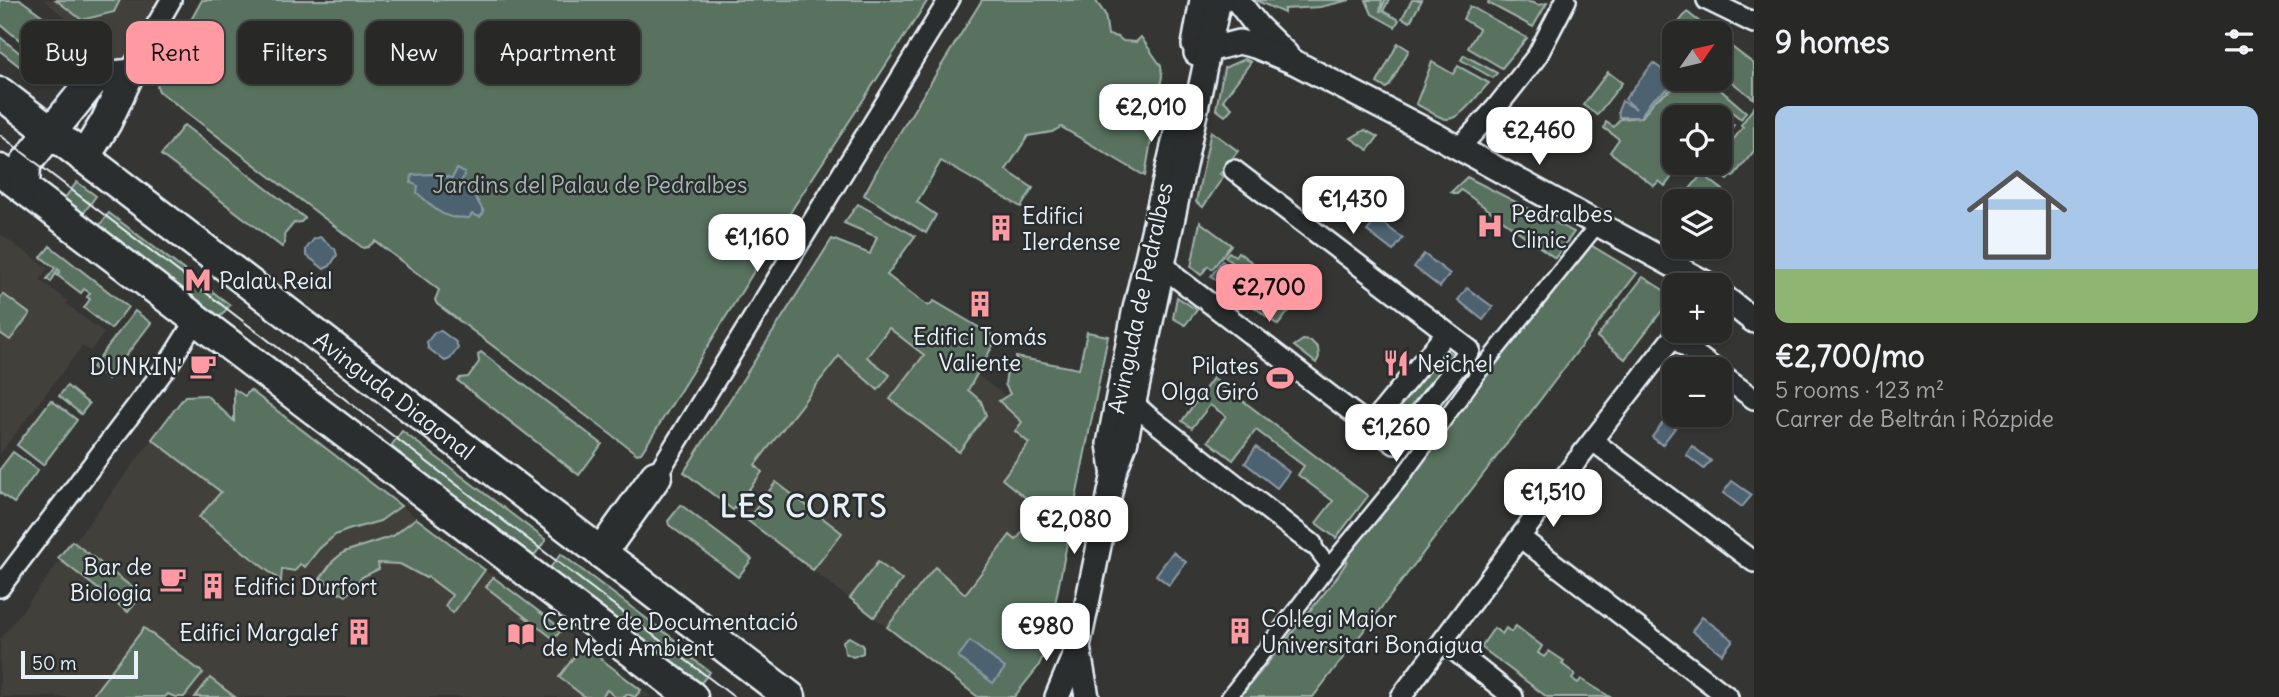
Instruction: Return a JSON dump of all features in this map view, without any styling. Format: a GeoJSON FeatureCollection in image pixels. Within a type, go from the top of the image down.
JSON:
{"type":"FeatureCollection","features":[{"type":"Feature","properties":{"kind":"main road"},"geometry":{"type":"LineString","coordinates":[[24,188],[25,164],[94,78],[126,75]]}},
{"type":"Feature","properties":{"kind":"main road"},"geometry":{"type":"LineString","coordinates":[[84,158],[106,122],[126,79]]}},
{"type":"Feature","properties":{"kind":"main road","name":"Avinguda Diagonal"},"geometry":{"type":"LineString","coordinates":[[0,93],[790,697]]}},
{"type":"Feature","properties":{"kind":"main road"},"geometry":{"type":"LineString","coordinates":[[0,170],[191,327],[692,697]]}},
{"type":"Feature","properties":{"kind":"main road"},"geometry":{"type":"LineString","coordinates":[[601,553],[656,476]]}},
{"type":"Feature","properties":{"kind":"street"},"geometry":{"type":"LineString","coordinates":[[159,21],[171,0]]}},
{"type":"Feature","properties":{"kind":"street"},"geometry":{"type":"LineString","coordinates":[[656,476],[949,0]]}},
{"type":"Feature","properties":{"kind":"street","name":"Avinguda de Pedralbes"},"geometry":{"type":"LineString","coordinates":[[1200,52],[1202,0]]}},
{"type":"Feature","properties":{"kind":"street","name":"Avinguda de Pedralbes"},"geometry":{"type":"LineString","coordinates":[[1057,697],[1078,647],[1114,473],[1108,444],[1127,398],[1132,324],[1156,258],[1176,132],[1219,0]]}},
{"type":"Feature","properties":{"kind":"street"},"geometry":{"type":"LineString","coordinates":[[1200,52],[1228,38],[1234,31],[1238,7],[1236,0]]}},
{"type":"Feature","properties":{"kind":"street"},"geometry":{"type":"LineString","coordinates":[[1236,0],[1258,27],[1296,63]]}},
{"type":"Feature","properties":{"kind":"street"},"geometry":{"type":"LineString","coordinates":[[1459,148],[1496,108],[1537,56],[1566,0]]}},
{"type":"Feature","properties":{"kind":"street"},"geometry":{"type":"LineString","coordinates":[[1707,0],[1754,23]]}},
{"type":"Feature","properties":{"kind":"street"},"geometry":{"type":"LineString","coordinates":[[1200,52],[1239,43],[1255,46],[1296,63],[1459,148],[1687,273]]}},
{"type":"Feature","properties":{"kind":"street"},"geometry":{"type":"LineString","coordinates":[[1156,258],[1177,278],[1395,444],[1469,350],[1234,170]]}},
{"type":"Feature","properties":{"kind":"street"},"geometry":{"type":"LineString","coordinates":[[1229,697],[1329,566],[1402,477],[1487,362],[1598,224]]}},
{"type":"Feature","properties":{"kind":"street"},"geometry":{"type":"LineString","coordinates":[[1732,304],[1754,321]]}},
{"type":"Feature","properties":{"kind":"street"},"geometry":{"type":"LineString","coordinates":[[0,569],[172,343],[191,327]]}},
{"type":"Feature","properties":{"kind":"street"},"geometry":{"type":"LineString","coordinates":[[0,587],[162,374],[191,327]]}},
{"type":"Feature","properties":{"kind":"street"},"geometry":{"type":"LineString","coordinates":[[1370,426],[1446,333]]}},
{"type":"Feature","properties":{"kind":"street"},"geometry":{"type":"LineString","coordinates":[[1401,697],[1578,459],[1673,337],[1699,357]]}},
{"type":"Feature","properties":{"kind":"street"},"geometry":{"type":"LineString","coordinates":[[1732,383],[1754,400]]}},
{"type":"Feature","properties":{"kind":"street"},"geometry":{"type":"LineString","coordinates":[[1127,398],[1312,544],[1329,566]]}},
{"type":"Feature","properties":{"kind":"street"},"geometry":{"type":"LineString","coordinates":[[1593,441],[1754,562]]}},
{"type":"Feature","properties":{"kind":"street"},"geometry":{"type":"LineString","coordinates":[[1521,538],[1728,697]]}},
{"type":"Feature","properties":{"kind":"street"},"geometry":{"type":"LineString","coordinates":[[1444,642],[1513,697]]}},
{"type":"Feature","properties":{"kind":"street","name":"Avinguda de Pedralbes"},"geometry":{"type":"LineString","coordinates":[[1078,647],[1087,697]]}},
{"type":"Feature","properties":{"kind":"shaded area"},"geometry":{"type":"Polygon","coordinates":[[[44,0],[163,0],[150,21],[126,21],[126,58],[116,59],[112,56],[112,21],[70,21],[44,0]]]}},
{"type":"Feature","properties":{"kind":"shaded area"},"geometry":{"type":"Polygon","coordinates":[[[0,234],[48,268],[40,280],[104,333],[90,351],[82,346],[0,454],[0,234]]]}},
{"type":"Feature","properties":{"kind":"shaded area"},"geometry":{"type":"Polygon","coordinates":[[[829,264],[1084,455],[978,697],[684,472],[829,264]]]}},
{"type":"Feature","properties":{"kind":"shaded area"},"geometry":{"type":"Polygon","coordinates":[[[206,395],[235,423],[372,484],[651,697],[0,697],[0,640],[185,396],[206,395]]]}},
{"type":"Feature","properties":{"kind":"green space"},"geometry":{"type":"Polygon","coordinates":[[[0,0],[21,0],[49,21],[21,21],[21,41],[0,24],[0,0]]]}},
{"type":"Feature","properties":{"kind":"green space"},"geometry":{"type":"Polygon","coordinates":[[[56,0],[120,0],[114,12],[82,20],[56,0]]]}},
{"type":"Feature","properties":{"kind":"green space","name":"Jardins del Palau de Pedralbes"},"geometry":{"type":"Polygon","coordinates":[[[202,0],[928,0],[795,205],[651,438],[641,453],[637,454],[437,304],[435,300],[439,290],[375,241],[363,248],[159,91],[158,84],[224,84],[224,21],[190,21],[202,0]]]}},
{"type":"Feature","properties":{"kind":"green space"},"geometry":{"type":"Polygon","coordinates":[[[982,0],[1095,0],[1105,14],[1108,35],[1123,41],[1136,42],[1141,37],[1161,66],[1162,76],[1145,176],[1061,127],[1052,132],[1028,136],[1006,170],[1033,188],[1021,207],[941,161],[917,202],[936,215],[926,233],[864,195],[982,0]]]}},
{"type":"Feature","properties":{"kind":"green space"},"geometry":{"type":"Polygon","coordinates":[[[1255,0],[1350,0],[1320,7],[1284,9],[1284,13],[1255,0]]]}},
{"type":"Feature","properties":{"kind":"green space"},"geometry":{"type":"Polygon","coordinates":[[[1366,0],[1382,0],[1380,12],[1385,0],[1389,0],[1383,11],[1399,20],[1395,27],[1372,14],[1366,0]]]}},
{"type":"Feature","properties":{"kind":"green space"},"geometry":{"type":"Polygon","coordinates":[[[1412,0],[1422,0],[1410,22],[1402,18],[1412,0]]]}},
{"type":"Feature","properties":{"kind":"green space"},"geometry":{"type":"Polygon","coordinates":[[[1489,0],[1539,5],[1547,3],[1533,27],[1488,3],[1489,0]]]}},
{"type":"Feature","properties":{"kind":"green space"},"geometry":{"type":"Polygon","coordinates":[[[1470,6],[1527,38],[1502,68],[1468,48],[1479,29],[1463,19],[1470,6]]]}},
{"type":"Feature","properties":{"kind":"green space"},"geometry":{"type":"Polygon","coordinates":[[[1687,12],[1699,21],[1680,21],[1687,12]]]}},
{"type":"Feature","properties":{"kind":"green space"},"geometry":{"type":"Polygon","coordinates":[[[0,37],[21,54],[21,67],[0,51],[0,37]]]}},
{"type":"Feature","properties":{"kind":"green space"},"geometry":{"type":"Polygon","coordinates":[[[1398,43],[1409,50],[1386,88],[1377,83],[1398,43]]]}},
{"type":"Feature","properties":{"kind":"green space"},"geometry":{"type":"Polygon","coordinates":[[[1732,47],[1754,64],[1754,99],[1732,82],[1732,47]]]}},
{"type":"Feature","properties":{"kind":"green space"},"geometry":{"type":"Polygon","coordinates":[[[1464,55],[1497,73],[1493,78],[1461,60],[1464,55]]]}},
{"type":"Feature","properties":{"kind":"green space"},"geometry":{"type":"Polygon","coordinates":[[[1244,59],[1251,62],[1223,100],[1232,108],[1225,116],[1216,109],[1224,68],[1244,59]]]}},
{"type":"Feature","properties":{"kind":"green space"},"geometry":{"type":"Polygon","coordinates":[[[1432,62],[1453,74],[1458,66],[1489,83],[1457,116],[1442,118],[1416,104],[1432,62]]]}},
{"type":"Feature","properties":{"kind":"green space"},"geometry":{"type":"Polygon","coordinates":[[[1608,72],[1622,83],[1597,115],[1583,105],[1608,72]]]}},
{"type":"Feature","properties":{"kind":"green space"},"geometry":{"type":"Polygon","coordinates":[[[1669,91],[1722,91],[1746,112],[1741,119],[1732,112],[1732,105],[1662,105],[1662,175],[1673,175],[1665,186],[1659,181],[1654,186],[1610,152],[1619,139],[1604,128],[1606,122],[1614,127],[1620,119],[1642,117],[1654,101],[1669,91]]]}},
{"type":"Feature","properties":{"kind":"green space"},"geometry":{"type":"Polygon","coordinates":[[[1754,107],[1754,151],[1733,177],[1727,180],[1721,175],[1732,175],[1732,141],[1743,127],[1741,125],[1754,107]]]}},
{"type":"Feature","properties":{"kind":"green space"},"geometry":{"type":"Polygon","coordinates":[[[184,125],[305,218],[294,223],[284,235],[285,243],[282,247],[161,155],[184,125]]]}},
{"type":"Feature","properties":{"kind":"green space"},"geometry":{"type":"Polygon","coordinates":[[[1365,130],[1378,137],[1368,150],[1351,138],[1365,130]]]}},
{"type":"Feature","properties":{"kind":"green space"},"geometry":{"type":"Polygon","coordinates":[[[1211,131],[1238,151],[1220,174],[1223,177],[1203,207],[1196,202],[1211,131]]]}},
{"type":"Feature","properties":{"kind":"green space"},"geometry":{"type":"Polygon","coordinates":[[[1703,175],[1722,189],[1690,189],[1703,175]]]}},
{"type":"Feature","properties":{"kind":"green space"},"geometry":{"type":"Polygon","coordinates":[[[1467,177],[1574,232],[1555,258],[1461,190],[1457,194],[1451,192],[1467,177]]]}},
{"type":"Feature","properties":{"kind":"green space"},"geometry":{"type":"Polygon","coordinates":[[[77,182],[96,196],[80,218],[61,203],[77,182]]]}},
{"type":"Feature","properties":{"kind":"green space"},"geometry":{"type":"Polygon","coordinates":[[[858,204],[915,236],[887,275],[928,306],[934,301],[997,338],[968,390],[981,401],[986,415],[959,452],[890,399],[924,355],[889,328],[867,357],[890,375],[878,390],[839,356],[755,465],[762,472],[733,510],[684,472],[832,239],[870,254],[877,237],[844,223],[858,204]]]}},
{"type":"Feature","properties":{"kind":"green space"},"geometry":{"type":"Polygon","coordinates":[[[109,213],[230,305],[216,322],[96,230],[109,213]]]}},
{"type":"Feature","properties":{"kind":"green space"},"geometry":{"type":"Polygon","coordinates":[[[1200,222],[1231,245],[1212,269],[1208,266],[1201,275],[1191,267],[1200,222]]]}},
{"type":"Feature","properties":{"kind":"green space"},"geometry":{"type":"Polygon","coordinates":[[[1584,241],[1637,273],[1313,697],[1240,697],[1335,580],[1346,563],[1353,537],[1584,241]]]}},
{"type":"Feature","properties":{"kind":"green space"},"geometry":{"type":"Polygon","coordinates":[[[50,246],[128,307],[111,329],[84,308],[90,299],[87,297],[90,293],[84,289],[81,293],[57,275],[60,271],[58,269],[51,282],[47,279],[55,268],[41,257],[50,246]]]}},
{"type":"Feature","properties":{"kind":"green space"},"geometry":{"type":"Polygon","coordinates":[[[1229,252],[1235,256],[1238,252],[1273,278],[1266,287],[1225,257],[1229,252]]]}},
{"type":"Feature","properties":{"kind":"green space"},"geometry":{"type":"Polygon","coordinates":[[[1643,277],[1662,289],[1662,310],[1625,359],[1597,337],[1643,277]]]}},
{"type":"Feature","properties":{"kind":"green space"},"geometry":{"type":"Polygon","coordinates":[[[1256,286],[1289,311],[1278,325],[1245,300],[1256,286]]]}},
{"type":"Feature","properties":{"kind":"green space"},"geometry":{"type":"Polygon","coordinates":[[[3,294],[30,314],[10,340],[0,333],[0,298],[3,294]]]}},
{"type":"Feature","properties":{"kind":"green space"},"geometry":{"type":"Polygon","coordinates":[[[1177,297],[1197,310],[1185,325],[1173,318],[1177,297]]]}},
{"type":"Feature","properties":{"kind":"green space"},"geometry":{"type":"Polygon","coordinates":[[[135,311],[151,323],[108,379],[92,367],[135,311]]]}},
{"type":"Feature","properties":{"kind":"green space"},"geometry":{"type":"Polygon","coordinates":[[[1087,332],[1108,336],[1046,650],[1038,667],[1014,697],[978,697],[887,627],[935,567],[965,594],[1010,535],[1016,540],[1040,509],[1002,479],[1029,443],[1015,431],[1022,422],[999,401],[1010,394],[1005,384],[1008,364],[1016,364],[1016,357],[1079,369],[1087,332]]]}},
{"type":"Feature","properties":{"kind":"green space"},"geometry":{"type":"Polygon","coordinates":[[[1303,340],[1311,341],[1318,348],[1319,357],[1316,363],[1294,346],[1303,340]]]}},
{"type":"Feature","properties":{"kind":"green space"},"geometry":{"type":"Polygon","coordinates":[[[1446,349],[1453,355],[1393,429],[1386,424],[1446,349]]]}},
{"type":"Feature","properties":{"kind":"green space"},"geometry":{"type":"Polygon","coordinates":[[[481,352],[602,444],[579,475],[458,381],[468,377],[479,362],[478,355],[481,352]]]}},
{"type":"Feature","properties":{"kind":"green space"},"geometry":{"type":"Polygon","coordinates":[[[1213,378],[1368,496],[1336,538],[1316,523],[1333,501],[1298,475],[1304,466],[1256,430],[1233,460],[1208,441],[1226,416],[1210,405],[1192,428],[1182,421],[1213,378]]]}},
{"type":"Feature","properties":{"kind":"green space"},"geometry":{"type":"Polygon","coordinates":[[[67,386],[89,404],[81,414],[59,396],[67,386]]]}},
{"type":"Feature","properties":{"kind":"green space"},"geometry":{"type":"Polygon","coordinates":[[[234,389],[245,396],[250,390],[401,506],[380,521],[335,535],[305,567],[300,564],[295,571],[282,569],[281,581],[199,517],[221,492],[152,439],[185,396],[206,395],[234,421],[234,389]]]}},
{"type":"Feature","properties":{"kind":"green space"},"geometry":{"type":"Polygon","coordinates":[[[51,400],[77,420],[43,465],[17,445],[51,400]]]}},
{"type":"Feature","properties":{"kind":"green space"},"geometry":{"type":"Polygon","coordinates":[[[402,431],[546,540],[529,562],[397,460],[401,454],[391,446],[402,431]]]}},
{"type":"Feature","properties":{"kind":"green space"},"geometry":{"type":"Polygon","coordinates":[[[13,452],[38,470],[14,503],[0,493],[0,469],[13,452]]]}},
{"type":"Feature","properties":{"kind":"green space"},"geometry":{"type":"Polygon","coordinates":[[[776,482],[842,533],[813,570],[747,520],[776,482]]]}},
{"type":"Feature","properties":{"kind":"green space"},"geometry":{"type":"Polygon","coordinates":[[[681,505],[752,559],[738,577],[669,525],[668,521],[681,505]]]}},
{"type":"Feature","properties":{"kind":"green space"},"geometry":{"type":"Polygon","coordinates":[[[416,518],[485,570],[453,613],[445,606],[452,595],[428,577],[400,564],[378,563],[379,569],[362,577],[346,596],[320,579],[333,561],[344,552],[393,536],[416,518]]]}},
{"type":"Feature","properties":{"kind":"green space"},"geometry":{"type":"Polygon","coordinates":[[[72,541],[142,595],[128,612],[58,558],[72,541]]]}},
{"type":"Feature","properties":{"kind":"green space"},"geometry":{"type":"Polygon","coordinates":[[[561,554],[675,640],[673,644],[710,672],[701,683],[691,676],[687,682],[545,574],[561,554]]]}},
{"type":"Feature","properties":{"kind":"green space"},"geometry":{"type":"Polygon","coordinates":[[[878,562],[902,580],[874,617],[850,598],[878,562]]]}},
{"type":"Feature","properties":{"kind":"green space"},"geometry":{"type":"Polygon","coordinates":[[[493,577],[562,629],[554,639],[486,587],[493,577]]]}},
{"type":"Feature","properties":{"kind":"green space"},"geometry":{"type":"Polygon","coordinates":[[[1516,626],[1542,646],[1538,653],[1544,657],[1549,651],[1564,661],[1562,664],[1575,674],[1572,679],[1578,683],[1581,679],[1610,697],[1547,697],[1481,647],[1494,628],[1502,634],[1506,628],[1511,632],[1516,626]]]}},
{"type":"Feature","properties":{"kind":"green space"},"geometry":{"type":"Polygon","coordinates":[[[144,628],[203,673],[184,697],[168,694],[165,697],[92,696],[144,628]]]}},
{"type":"Feature","properties":{"kind":"green space"},"geometry":{"type":"Polygon","coordinates":[[[849,637],[863,645],[863,653],[853,657],[845,653],[843,641],[849,637]]]}},
{"type":"Feature","properties":{"kind":"green space"},"geometry":{"type":"Polygon","coordinates":[[[583,645],[641,690],[635,697],[627,694],[625,697],[615,697],[607,690],[601,697],[585,697],[559,677],[583,645]]]}},
{"type":"Feature","properties":{"kind":"green space"},"geometry":{"type":"Polygon","coordinates":[[[210,678],[235,697],[195,697],[210,678]]]}},
{"type":"Feature","properties":{"kind":"water"},"geometry":{"type":"Polygon","coordinates":[[[1653,63],[1662,69],[1662,91],[1665,91],[1652,100],[1640,117],[1619,117],[1622,101],[1636,109],[1625,99],[1653,63]]]}},
{"type":"Feature","properties":{"kind":"water"},"geometry":{"type":"Polygon","coordinates":[[[457,169],[465,173],[461,183],[473,193],[484,212],[480,217],[472,214],[469,218],[445,215],[417,193],[418,186],[411,183],[412,175],[434,174],[452,178],[457,169]]]}},
{"type":"Feature","properties":{"kind":"water"},"geometry":{"type":"Polygon","coordinates":[[[1377,219],[1403,238],[1393,251],[1367,231],[1377,219]]]}},
{"type":"Feature","properties":{"kind":"water"},"geometry":{"type":"Polygon","coordinates":[[[320,237],[335,249],[337,255],[330,266],[324,269],[306,255],[306,249],[314,239],[320,237]]]}},
{"type":"Feature","properties":{"kind":"water"},"geometry":{"type":"Polygon","coordinates":[[[1424,254],[1450,274],[1440,287],[1414,267],[1424,254]]]}},
{"type":"Feature","properties":{"kind":"water"},"geometry":{"type":"Polygon","coordinates":[[[1222,261],[1252,283],[1240,299],[1211,276],[1222,261]]]}},
{"type":"Feature","properties":{"kind":"water"},"geometry":{"type":"Polygon","coordinates":[[[1467,288],[1493,307],[1483,320],[1458,300],[1467,288]]]}},
{"type":"Feature","properties":{"kind":"water"},"geometry":{"type":"Polygon","coordinates":[[[441,331],[456,342],[458,348],[450,359],[445,361],[428,348],[427,342],[435,332],[441,331]]]}},
{"type":"Feature","properties":{"kind":"water"},"geometry":{"type":"Polygon","coordinates":[[[1662,424],[1662,427],[1676,427],[1662,445],[1652,437],[1662,424]]]}},
{"type":"Feature","properties":{"kind":"water"},"geometry":{"type":"Polygon","coordinates":[[[1692,446],[1711,461],[1704,469],[1686,455],[1692,446]]]}},
{"type":"Feature","properties":{"kind":"water"},"geometry":{"type":"Polygon","coordinates":[[[1256,447],[1289,472],[1277,488],[1245,463],[1256,447]]]}},
{"type":"Feature","properties":{"kind":"water"},"geometry":{"type":"Polygon","coordinates":[[[1732,481],[1752,495],[1742,507],[1723,493],[1732,481]]]}},
{"type":"Feature","properties":{"kind":"water"},"geometry":{"type":"Polygon","coordinates":[[[1173,552],[1186,562],[1169,585],[1156,575],[1173,552]]]}},
{"type":"Feature","properties":{"kind":"water"},"geometry":{"type":"Polygon","coordinates":[[[1702,617],[1733,640],[1722,654],[1692,631],[1702,617]]]}},
{"type":"Feature","properties":{"kind":"water"},"geometry":{"type":"Polygon","coordinates":[[[970,641],[1005,668],[993,683],[958,657],[970,641]]]}},
{"type":"Feature","properties":{"kind":"tram line"},"geometry":{"type":"LineString","coordinates":[[0,135],[734,697]]}},
{"type":"Feature","properties":{"kind":"place","name":"Pedralbes Clinic"},"geometry":{"type":"Point","coordinates":[1490,226]}},
{"type":"Feature","properties":{"kind":"place","name":"Edifici Ilerdense"},"geometry":{"type":"Point","coordinates":[1001,228]}},
{"type":"Feature","properties":{"kind":"place","name":"Palau Reial"},"geometry":{"type":"Point","coordinates":[198,280]}},
{"type":"Feature","properties":{"kind":"place","name":"Edifici Tomás Valiente"},"geometry":{"type":"Point","coordinates":[980,304]}},
{"type":"Feature","properties":{"kind":"place","name":"Neichel"},"geometry":{"type":"Point","coordinates":[1396,363]}},
{"type":"Feature","properties":{"kind":"place","name":"DUNKIN'"},"geometry":{"type":"Point","coordinates":[203,366]}},
{"type":"Feature","properties":{"kind":"place","name":"Pilates Olga Giró"},"geometry":{"type":"Point","coordinates":[1280,378]}},
{"type":"Feature","properties":{"kind":"place","name":"Bar de Biologia"},"geometry":{"type":"Point","coordinates":[173,579]}},
{"type":"Feature","properties":{"kind":"place","name":"Edifici Durfort"},"geometry":{"type":"Point","coordinates":[213,586]}},
{"type":"Feature","properties":{"kind":"place","name":"Col·legi Major Universitari Bonaigua"},"geometry":{"type":"Point","coordinates":[1240,631]}},
{"type":"Feature","properties":{"kind":"place","name":"Edifici Margalef"},"geometry":{"type":"Point","coordinates":[359,632]}},
{"type":"Feature","properties":{"kind":"place","name":"Centre de Documentació de Medi Ambient"},"geometry":{"type":"Point","coordinates":[521,634]}},
{"type":"Feature","properties":{"kind":"district","name":"LES CORTS"},"geometry":{"type":"Point","coordinates":[804,506]}}]}
